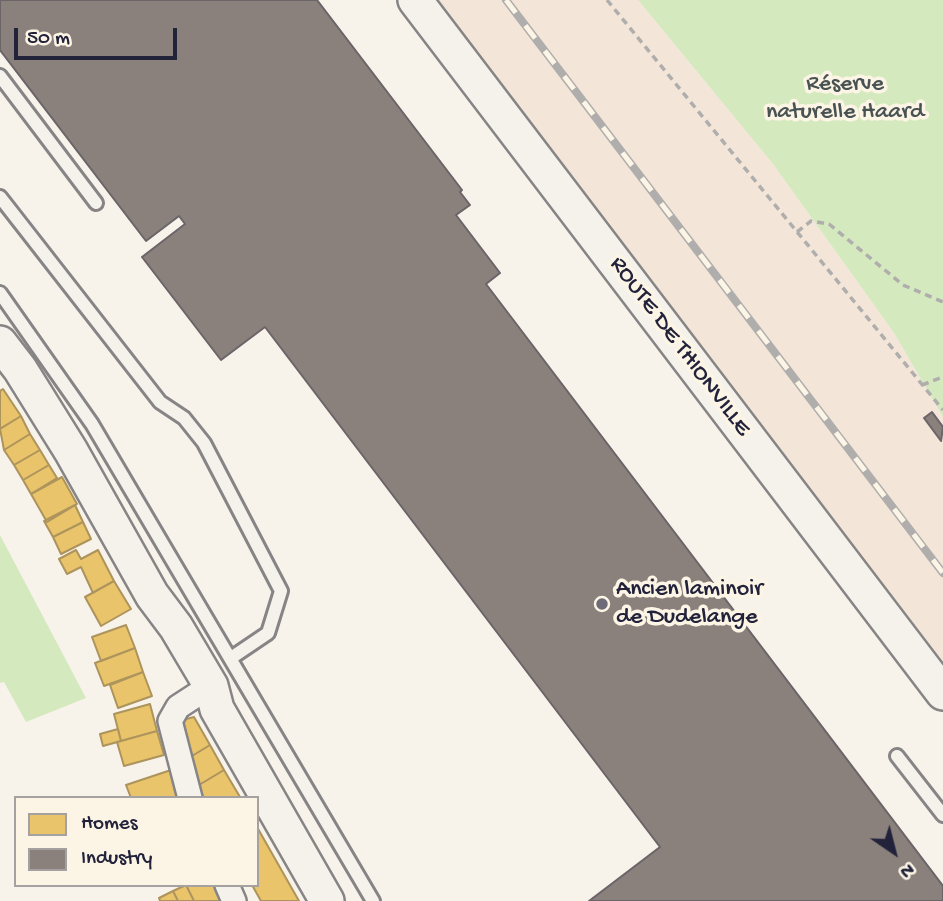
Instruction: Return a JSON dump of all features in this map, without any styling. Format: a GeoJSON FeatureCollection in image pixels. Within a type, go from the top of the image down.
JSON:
{"type":"FeatureCollection","features":[{"type":"Feature","properties":{"kind":"main road","name":"ROUTE DE THIONVILLE"},"geometry":{"type":"LineString","coordinates":[[415,0],[943,694]]}},
{"type":"Feature","properties":{"kind":"main road"},"geometry":{"type":"LineString","coordinates":[[0,344],[20,369],[71,451],[152,595],[159,639],[181,677],[208,702],[327,901]]}},
{"type":"Feature","properties":{"kind":"street"},"geometry":{"type":"LineString","coordinates":[[189,796],[170,721],[178,707],[208,702]]}},
{"type":"Feature","properties":{"kind":"lane"},"geometry":{"type":"LineString","coordinates":[[0,76],[96,203]]}},
{"type":"Feature","properties":{"kind":"lane"},"geometry":{"type":"LineString","coordinates":[[0,197],[160,402],[184,418],[204,443],[281,591],[268,633],[231,658]]}},
{"type":"Feature","properties":{"kind":"lane"},"geometry":{"type":"LineString","coordinates":[[0,293],[92,424],[373,901]]}},
{"type":"Feature","properties":{"kind":"lane"},"geometry":{"type":"LineString","coordinates":[[897,756],[943,815]]}},
{"type":"Feature","properties":{"kind":"path"},"geometry":{"type":"LineString","coordinates":[[607,0],[943,410]]}},
{"type":"Feature","properties":{"kind":"path"},"geometry":{"type":"LineString","coordinates":[[797,232],[811,221],[829,224],[902,285],[943,302]]}},
{"type":"Feature","properties":{"kind":"path"},"geometry":{"type":"LineString","coordinates":[[922,385],[943,377]]}},
{"type":"Feature","properties":{"kind":"shaded area"},"geometry":{"type":"Polygon","coordinates":[[[431,0],[638,0],[773,164],[894,333],[943,417],[943,675],[431,0]]]}},
{"type":"Feature","properties":{"kind":"green space","name":"Réserve naturelle Haard"},"geometry":{"type":"Polygon","coordinates":[[[638,0],[943,0],[943,417],[894,333],[773,164],[638,0]]]}},
{"type":"Feature","properties":{"kind":"green space"},"geometry":{"type":"Polygon","coordinates":[[[0,535],[86,698],[26,722],[4,682],[0,683],[0,535]]]}},
{"type":"Feature","properties":{"kind":"building: Homes"},"geometry":{"type":"Polygon","coordinates":[[[3,389],[21,416],[0,429],[0,391],[3,389]]]}},
{"type":"Feature","properties":{"kind":"building: Homes"},"geometry":{"type":"Polygon","coordinates":[[[21,416],[30,434],[4,450],[0,429],[21,416]]]}},
{"type":"Feature","properties":{"kind":"building: Homes"},"geometry":{"type":"Polygon","coordinates":[[[30,434],[40,450],[14,465],[4,450],[30,434]]]}},
{"type":"Feature","properties":{"kind":"building: Homes"},"geometry":{"type":"Polygon","coordinates":[[[40,450],[49,465],[23,480],[14,465],[40,450]]]}},
{"type":"Feature","properties":{"kind":"building: Homes"},"geometry":{"type":"Polygon","coordinates":[[[49,465],[57,478],[31,494],[23,480],[49,465]]]}},
{"type":"Feature","properties":{"kind":"building: Homes"},"geometry":{"type":"Polygon","coordinates":[[[62,477],[77,504],[47,522],[31,494],[62,477]]]}},
{"type":"Feature","properties":{"kind":"building: Homes"},"geometry":{"type":"Polygon","coordinates":[[[75,505],[83,522],[53,537],[44,521],[75,505]]]}},
{"type":"Feature","properties":{"kind":"building: Homes"},"geometry":{"type":"Polygon","coordinates":[[[83,522],[91,539],[61,554],[53,537],[83,522]]]}},
{"type":"Feature","properties":{"kind":"building: Homes"},"geometry":{"type":"Polygon","coordinates":[[[76,550],[81,559],[98,550],[114,581],[93,593],[81,567],[67,574],[59,559],[76,550]]]}},
{"type":"Feature","properties":{"kind":"building: Homes"},"geometry":{"type":"Polygon","coordinates":[[[114,581],[131,609],[101,626],[85,597],[114,581]]]}},
{"type":"Feature","properties":{"kind":"building: Homes"},"geometry":{"type":"Polygon","coordinates":[[[126,625],[135,648],[101,661],[92,637],[126,625]]]}},
{"type":"Feature","properties":{"kind":"building: Homes"},"geometry":{"type":"Polygon","coordinates":[[[135,648],[143,672],[104,686],[95,663],[135,648]]]}},
{"type":"Feature","properties":{"kind":"building: Homes"},"geometry":{"type":"Polygon","coordinates":[[[143,672],[152,696],[118,708],[110,685],[143,672]]]}},
{"type":"Feature","properties":{"kind":"building: Homes"},"geometry":{"type":"Polygon","coordinates":[[[150,704],[157,731],[121,741],[114,714],[150,704]]]}},
{"type":"Feature","properties":{"kind":"building: Homes"},"geometry":{"type":"Polygon","coordinates":[[[194,717],[210,745],[187,759],[178,721],[194,717]]]}},
{"type":"Feature","properties":{"kind":"building: Homes"},"geometry":{"type":"Polygon","coordinates":[[[118,729],[121,741],[103,746],[100,734],[118,729]]]}},
{"type":"Feature","properties":{"kind":"building: Homes"},"geometry":{"type":"Polygon","coordinates":[[[157,731],[164,755],[124,766],[117,742],[157,731]]]}},
{"type":"Feature","properties":{"kind":"building: Homes"},"geometry":{"type":"Polygon","coordinates":[[[210,745],[224,770],[194,788],[187,759],[210,745]]]}},
{"type":"Feature","properties":{"kind":"building: Homes"},"geometry":{"type":"Polygon","coordinates":[[[174,769],[182,796],[130,796],[126,785],[174,769]]]}},
{"type":"Feature","properties":{"kind":"building: Homes"},"geometry":{"type":"Polygon","coordinates":[[[224,770],[239,796],[197,796],[194,788],[224,770]]]}},
{"type":"Feature","properties":{"kind":"building: Homes"},"geometry":{"type":"Polygon","coordinates":[[[259,831],[299,901],[261,901],[253,887],[259,887],[259,831]]]}},
{"type":"Feature","properties":{"kind":"building: Homes"},"geometry":{"type":"Polygon","coordinates":[[[187,887],[222,887],[229,901],[194,901],[187,887]]]}},
{"type":"Feature","properties":{"kind":"building: Homes"},"geometry":{"type":"Polygon","coordinates":[[[187,887],[194,901],[178,901],[173,891],[187,887]]]}},
{"type":"Feature","properties":{"kind":"building: Homes"},"geometry":{"type":"Polygon","coordinates":[[[173,891],[178,901],[160,901],[159,898],[173,891]]]}},
{"type":"Feature","properties":{"kind":"building: Industry","name":"Ancien laminoir de Dudelange"},"geometry":{"type":"Polygon","coordinates":[[[0,0],[317,0],[462,190],[460,192],[470,205],[456,215],[500,273],[486,284],[943,886],[943,901],[589,901],[660,847],[265,327],[221,360],[142,257],[185,224],[179,216],[146,241],[0,50],[0,0]]]}},
{"type":"Feature","properties":{"kind":"building: Industry"},"geometry":{"type":"Polygon","coordinates":[[[932,412],[943,427],[941,441],[924,418],[932,412]]]}},
{"type":"Feature","properties":{"kind":"railway"},"geometry":{"type":"LineString","coordinates":[[506,0],[943,573]]}},
{"type":"Feature","properties":{"kind":"place","name":"Ancien laminoir de Dudelange"},"geometry":{"type":"Point","coordinates":[602,604]}}]}
